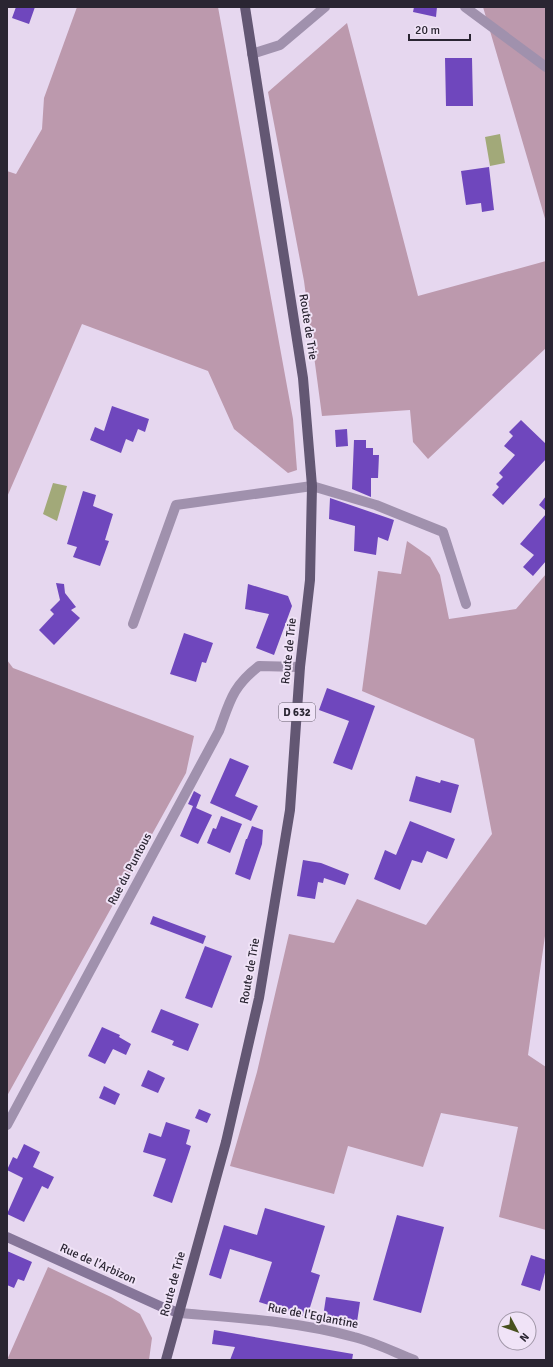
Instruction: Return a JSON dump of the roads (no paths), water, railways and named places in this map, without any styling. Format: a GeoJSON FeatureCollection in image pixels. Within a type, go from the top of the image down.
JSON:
{"type":"FeatureCollection","features":[{"type":"Feature","properties":{"kind":"main road","name":"D 632"},"geometry":{"type":"LineString","coordinates":[[245,7],[252,54]]}},
{"type":"Feature","properties":{"kind":"main road","name":"Route de Trie"},"geometry":{"type":"LineString","coordinates":[[166,1360],[226,1142],[259,998],[290,810],[300,667],[310,580],[312,486],[303,378],[252,54]]}},
{"type":"Feature","properties":{"kind":"street"},"geometry":{"type":"LineString","coordinates":[[252,54],[280,45],[325,7]]}},
{"type":"Feature","properties":{"kind":"street"},"geometry":{"type":"LineString","coordinates":[[465,7],[546,67]]}},
{"type":"Feature","properties":{"kind":"street"},"geometry":{"type":"LineString","coordinates":[[132,624],[176,505],[312,486],[376,505],[443,532],[466,604]]}},
{"type":"Feature","properties":{"kind":"street","name":"Rue du Puntous"},"geometry":{"type":"LineString","coordinates":[[7,1125],[219,731],[234,691],[245,677],[259,666],[300,667]]}},
{"type":"Feature","properties":{"kind":"street","name":"Rue de l'Arbizon"},"geometry":{"type":"LineString","coordinates":[[7,1237],[162,1307],[179,1313]]}},
{"type":"Feature","properties":{"kind":"street","name":"Rue de l'Eglantine"},"geometry":{"type":"LineString","coordinates":[[179,1313],[282,1322],[330,1331],[355,1337],[414,1360]]}}]}
